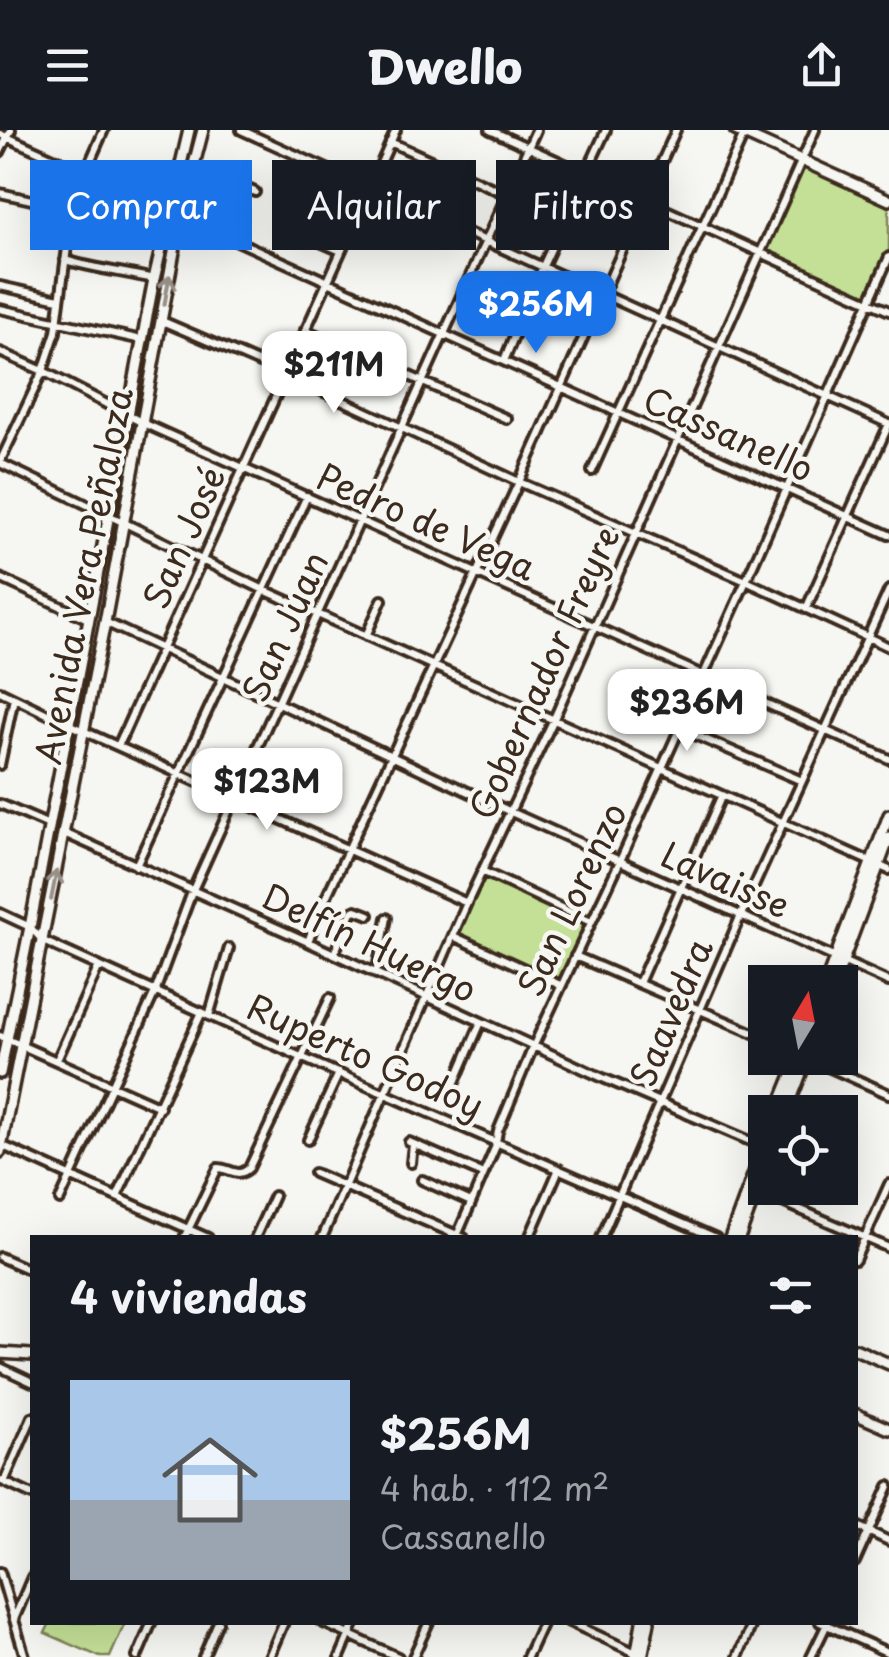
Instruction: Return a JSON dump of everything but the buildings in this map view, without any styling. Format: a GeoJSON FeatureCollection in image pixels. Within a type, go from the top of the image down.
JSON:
{"type":"FeatureCollection","features":[{"type":"Feature","properties":{"kind":"main road","name":"Avenida Vera Peñaloza"},"geometry":{"type":"LineString","coordinates":[[181,160],[189,130]]}},
{"type":"Feature","properties":{"kind":"main road","name":"Avenida Vera Peñaloza"},"geometry":{"type":"LineString","coordinates":[[194,160],[202,130]]}},
{"type":"Feature","properties":{"kind":"main road"},"geometry":{"type":"LineString","coordinates":[[741,131],[889,200]]}},
{"type":"Feature","properties":{"kind":"main road","name":"Avenida Vera Peñaloza"},"geometry":{"type":"LineString","coordinates":[[0,1073],[3,1037],[30,926],[160,250]]}},
{"type":"Feature","properties":{"kind":"main road","name":"Avenida Vera Peñaloza"},"geometry":{"type":"LineString","coordinates":[[1,1148],[175,250]]}},
{"type":"Feature","properties":{"kind":"main road"},"geometry":{"type":"LineString","coordinates":[[880,866],[889,816]]}},
{"type":"Feature","properties":{"kind":"main road"},"geometry":{"type":"LineString","coordinates":[[836,965],[889,838]]}},
{"type":"Feature","properties":{"kind":"main road"},"geometry":{"type":"LineString","coordinates":[[838,965],[839,960]]}},
{"type":"Feature","properties":{"kind":"main road"},"geometry":{"type":"LineString","coordinates":[[731,1235],[748,1189]]}},
{"type":"Feature","properties":{"kind":"main road"},"geometry":{"type":"LineString","coordinates":[[740,1235],[751,1205]]}},
{"type":"Feature","properties":{"kind":"main road"},"geometry":{"type":"LineString","coordinates":[[858,1350],[889,1364]]}},
{"type":"Feature","properties":{"kind":"main road"},"geometry":{"type":"LineString","coordinates":[[0,1353],[30,1355]]}},
{"type":"Feature","properties":{"kind":"main road"},"geometry":{"type":"LineString","coordinates":[[858,1415],[889,1428]]}},
{"type":"Feature","properties":{"kind":"main road"},"geometry":{"type":"LineString","coordinates":[[640,1656],[645,1625]]}},
{"type":"Feature","properties":{"kind":"street"},"geometry":{"type":"LineString","coordinates":[[91,160],[104,130]]}},
{"type":"Feature","properties":{"kind":"street"},"geometry":{"type":"LineString","coordinates":[[241,130],[309,160]]}},
{"type":"Feature","properties":{"kind":"street","name":"San José"},"geometry":{"type":"LineString","coordinates":[[382,160],[396,130]]}},
{"type":"Feature","properties":{"kind":"street"},"geometry":{"type":"LineString","coordinates":[[490,130],[554,160]]}},
{"type":"Feature","properties":{"kind":"street","name":"San Juan"},"geometry":{"type":"LineString","coordinates":[[522,160],[536,130]]}},
{"type":"Feature","properties":{"kind":"street"},"geometry":{"type":"LineString","coordinates":[[593,160],[606,130]]}},
{"type":"Feature","properties":{"kind":"street"},"geometry":{"type":"LineString","coordinates":[[662,160],[676,130]]}},
{"type":"Feature","properties":{"kind":"street","name":"Gobernador Freyre"},"geometry":{"type":"LineString","coordinates":[[323,1235],[467,903],[553,721],[815,130]]}},
{"type":"Feature","properties":{"kind":"street"},"geometry":{"type":"LineString","coordinates":[[592,471],[741,131]]}},
{"type":"Feature","properties":{"kind":"street"},"geometry":{"type":"LineString","coordinates":[[0,152],[6,134]]}},
{"type":"Feature","properties":{"kind":"street","name":"Cassanello"},"geometry":{"type":"LineString","coordinates":[[6,134],[59,160]]}},
{"type":"Feature","properties":{"kind":"street"},"geometry":{"type":"LineString","coordinates":[[390,142],[496,190]]}},
{"type":"Feature","properties":{"kind":"street"},"geometry":{"type":"LineString","coordinates":[[0,192],[72,208],[56,332],[43,372],[0,463],[264,590],[880,866]]}},
{"type":"Feature","properties":{"kind":"street"},"geometry":{"type":"LineString","coordinates":[[669,212],[889,311]]}},
{"type":"Feature","properties":{"kind":"street","name":"San Juan"},"geometry":{"type":"LineString","coordinates":[[60,1200],[155,992],[192,892],[496,216]]}},
{"type":"Feature","properties":{"kind":"street"},"geometry":{"type":"LineString","coordinates":[[476,236],[889,424],[806,609]]}},
{"type":"Feature","properties":{"kind":"street","name":"Cassanello"},"geometry":{"type":"LineString","coordinates":[[252,247],[889,535]]}},
{"type":"Feature","properties":{"kind":"street"},"geometry":{"type":"LineString","coordinates":[[504,361],[551,250]]}},
{"type":"Feature","properties":{"kind":"street"},"geometry":{"type":"LineString","coordinates":[[308,942],[520,482],[621,250]]}},
{"type":"Feature","properties":{"kind":"street","name":"San José"},"geometry":{"type":"LineString","coordinates":[[118,746],[341,251]]}},
{"type":"Feature","properties":{"kind":"street","name":"San Lorenzo"},"geometry":{"type":"LineString","coordinates":[[459,1235],[533,1046],[680,728],[889,257]]}},
{"type":"Feature","properties":{"kind":"street"},"geometry":{"type":"LineString","coordinates":[[65,260],[154,279]]}},
{"type":"Feature","properties":{"kind":"street"},"geometry":{"type":"LineString","coordinates":[[0,286],[59,299]]}},
{"type":"Feature","properties":{"kind":"street"},"geometry":{"type":"LineString","coordinates":[[0,309],[142,340]]}},
{"type":"Feature","properties":{"kind":"street"},"geometry":{"type":"LineString","coordinates":[[162,322],[889,647]]}},
{"type":"Feature","properties":{"kind":"street"},"geometry":{"type":"LineString","coordinates":[[306,330],[507,419]]}},
{"type":"Feature","properties":{"kind":"street","name":"Pedro de Vega"},"geometry":{"type":"LineString","coordinates":[[0,352],[142,423],[889,760]]}},
{"type":"Feature","properties":{"kind":"street"},"geometry":{"type":"LineString","coordinates":[[136,866],[307,496]]}},
{"type":"Feature","properties":{"kind":"street"},"geometry":{"type":"LineString","coordinates":[[0,578],[88,619]]}},
{"type":"Feature","properties":{"kind":"street","name":"Saavedra"},"geometry":{"type":"LineString","coordinates":[[602,1235],[889,590]]}},
{"type":"Feature","properties":{"kind":"street"},"geometry":{"type":"LineString","coordinates":[[366,636],[382,600]]}},
{"type":"Feature","properties":{"kind":"street","name":"Lavaisse"},"geometry":{"type":"LineString","coordinates":[[105,622],[511,812],[889,982]]}},
{"type":"Feature","properties":{"kind":"street"},"geometry":{"type":"LineString","coordinates":[[0,691],[467,903]]}},
{"type":"Feature","properties":{"kind":"street"},"geometry":{"type":"LineString","coordinates":[[0,765],[14,697]]}},
{"type":"Feature","properties":{"kind":"street"},"geometry":{"type":"LineString","coordinates":[[680,728],[802,781]]}},
{"type":"Feature","properties":{"kind":"street"},"geometry":{"type":"LineString","coordinates":[[638,984],[722,797]]}},
{"type":"Feature","properties":{"kind":"street"},"geometry":{"type":"LineString","coordinates":[[0,804],[50,825]]}},
{"type":"Feature","properties":{"kind":"street","name":"Delfín Huergo"},"geometry":{"type":"LineString","coordinates":[[64,833],[748,1139]]}},
{"type":"Feature","properties":{"kind":"street"},"geometry":{"type":"LineString","coordinates":[[482,871],[591,922]]}},
{"type":"Feature","properties":{"kind":"street"},"geometry":{"type":"LineString","coordinates":[[334,954],[352,912],[369,915]]}},
{"type":"Feature","properties":{"kind":"street","name":"Ruperto Godoy"},"geometry":{"type":"LineString","coordinates":[[0,913],[30,926],[43,941],[155,992],[709,1235]]}},
{"type":"Feature","properties":{"kind":"street"},"geometry":{"type":"LineString","coordinates":[[376,974],[387,918]]}},
{"type":"Feature","properties":{"kind":"street"},"geometry":{"type":"LineString","coordinates":[[454,936],[560,985]]}},
{"type":"Feature","properties":{"kind":"street"},"geometry":{"type":"LineString","coordinates":[[117,1197],[205,1014],[229,948]]}},
{"type":"Feature","properties":{"kind":"street"},"geometry":{"type":"LineString","coordinates":[[575,956],[748,1030]]}},
{"type":"Feature","properties":{"kind":"street"},"geometry":{"type":"LineString","coordinates":[[57,1060],[99,966]]}},
{"type":"Feature","properties":{"kind":"street"},"geometry":{"type":"LineString","coordinates":[[185,1235],[218,1168],[238,1174],[249,1168],[330,998]]}},
{"type":"Feature","properties":{"kind":"street"},"geometry":{"type":"LineString","coordinates":[[452,1089],[481,1022]]}},
{"type":"Feature","properties":{"kind":"street"},"geometry":{"type":"LineString","coordinates":[[3,1037],[160,1107]]}},
{"type":"Feature","properties":{"kind":"street"},"geometry":{"type":"LineString","coordinates":[[308,1140],[339,1073]]}},
{"type":"Feature","properties":{"kind":"street"},"geometry":{"type":"LineString","coordinates":[[846,1075],[889,1094]]}},
{"type":"Feature","properties":{"kind":"street"},"geometry":{"type":"LineString","coordinates":[[412,1164],[411,1143],[483,1174]]}},
{"type":"Feature","properties":{"kind":"street"},"geometry":{"type":"LineString","coordinates":[[1,1148],[202,1235]]}},
{"type":"Feature","properties":{"kind":"street"},"geometry":{"type":"LineString","coordinates":[[529,1235],[558,1169]]}},
{"type":"Feature","properties":{"kind":"street"},"geometry":{"type":"LineString","coordinates":[[314,1173],[457,1235]]}},
{"type":"Feature","properties":{"kind":"street"},"geometry":{"type":"LineString","coordinates":[[422,1180],[471,1202]]}},
{"type":"Feature","properties":{"kind":"street"},"geometry":{"type":"LineString","coordinates":[[858,1253],[889,1184]]}},
{"type":"Feature","properties":{"kind":"street"},"geometry":{"type":"LineString","coordinates":[[256,1235],[274,1196]]}},
{"type":"Feature","properties":{"kind":"street"},"geometry":{"type":"LineString","coordinates":[[789,1205],[889,1248]]}},
{"type":"Feature","properties":{"kind":"street"},"geometry":{"type":"LineString","coordinates":[[0,1257],[30,1270]]}},
{"type":"Feature","properties":{"kind":"street"},"geometry":{"type":"LineString","coordinates":[[0,1367],[30,1381]]}},
{"type":"Feature","properties":{"kind":"street"},"geometry":{"type":"LineString","coordinates":[[30,1421],[2,1481],[30,1494]]}},
{"type":"Feature","properties":{"kind":"street"},"geometry":{"type":"LineString","coordinates":[[858,1555],[889,1486]]}},
{"type":"Feature","properties":{"kind":"street"},"geometry":{"type":"LineString","coordinates":[[858,1527],[889,1541]]}},
{"type":"Feature","properties":{"kind":"street"},"geometry":{"type":"LineString","coordinates":[[0,1572],[25,1657]]}},
{"type":"Feature","properties":{"kind":"street"},"geometry":{"type":"LineString","coordinates":[[14,1620],[30,1582]]}},
{"type":"Feature","properties":{"kind":"street"},"geometry":{"type":"LineString","coordinates":[[140,1656],[151,1625]]}},
{"type":"Feature","properties":{"kind":"street"},"geometry":{"type":"LineString","coordinates":[[203,1657],[217,1625]]}},
{"type":"Feature","properties":{"kind":"street"},"geometry":{"type":"LineString","coordinates":[[269,1657],[283,1625]]}},
{"type":"Feature","properties":{"kind":"street"},"geometry":{"type":"LineString","coordinates":[[327,1625],[398,1657]]}},
{"type":"Feature","properties":{"kind":"street"},"geometry":{"type":"LineString","coordinates":[[340,1657],[355,1625]]}},
{"type":"Feature","properties":{"kind":"street"},"geometry":{"type":"LineString","coordinates":[[414,1657],[428,1625]]}},
{"type":"Feature","properties":{"kind":"street"},"geometry":{"type":"LineString","coordinates":[[528,1657],[542,1625]]}},
{"type":"Feature","properties":{"kind":"street"},"geometry":{"type":"LineString","coordinates":[[576,1625],[640,1656]]}},
{"type":"Feature","properties":{"kind":"street"},"geometry":{"type":"LineString","coordinates":[[738,1657],[752,1625]]}},
{"type":"Feature","properties":{"kind":"street"},"geometry":{"type":"LineString","coordinates":[[812,1657],[824,1625]]}},
{"type":"Feature","properties":{"kind":"street"},"geometry":{"type":"LineString","coordinates":[[829,1625],[889,1655]]}},
{"type":"Feature","properties":{"kind":"green space"},"geometry":{"type":"Polygon","coordinates":[[[802,160],[889,200],[889,257],[869,302],[760,253],[802,160]]]}},
{"type":"Feature","properties":{"kind":"green space"},"geometry":{"type":"Polygon","coordinates":[[[482,877],[585,924],[560,979],[456,932],[482,877]]]}},
{"type":"Feature","properties":{"kind":"green space"},"geometry":{"type":"Polygon","coordinates":[[[49,1625],[124,1625],[110,1657],[100,1657],[45,1633],[49,1625]]]}}]}
